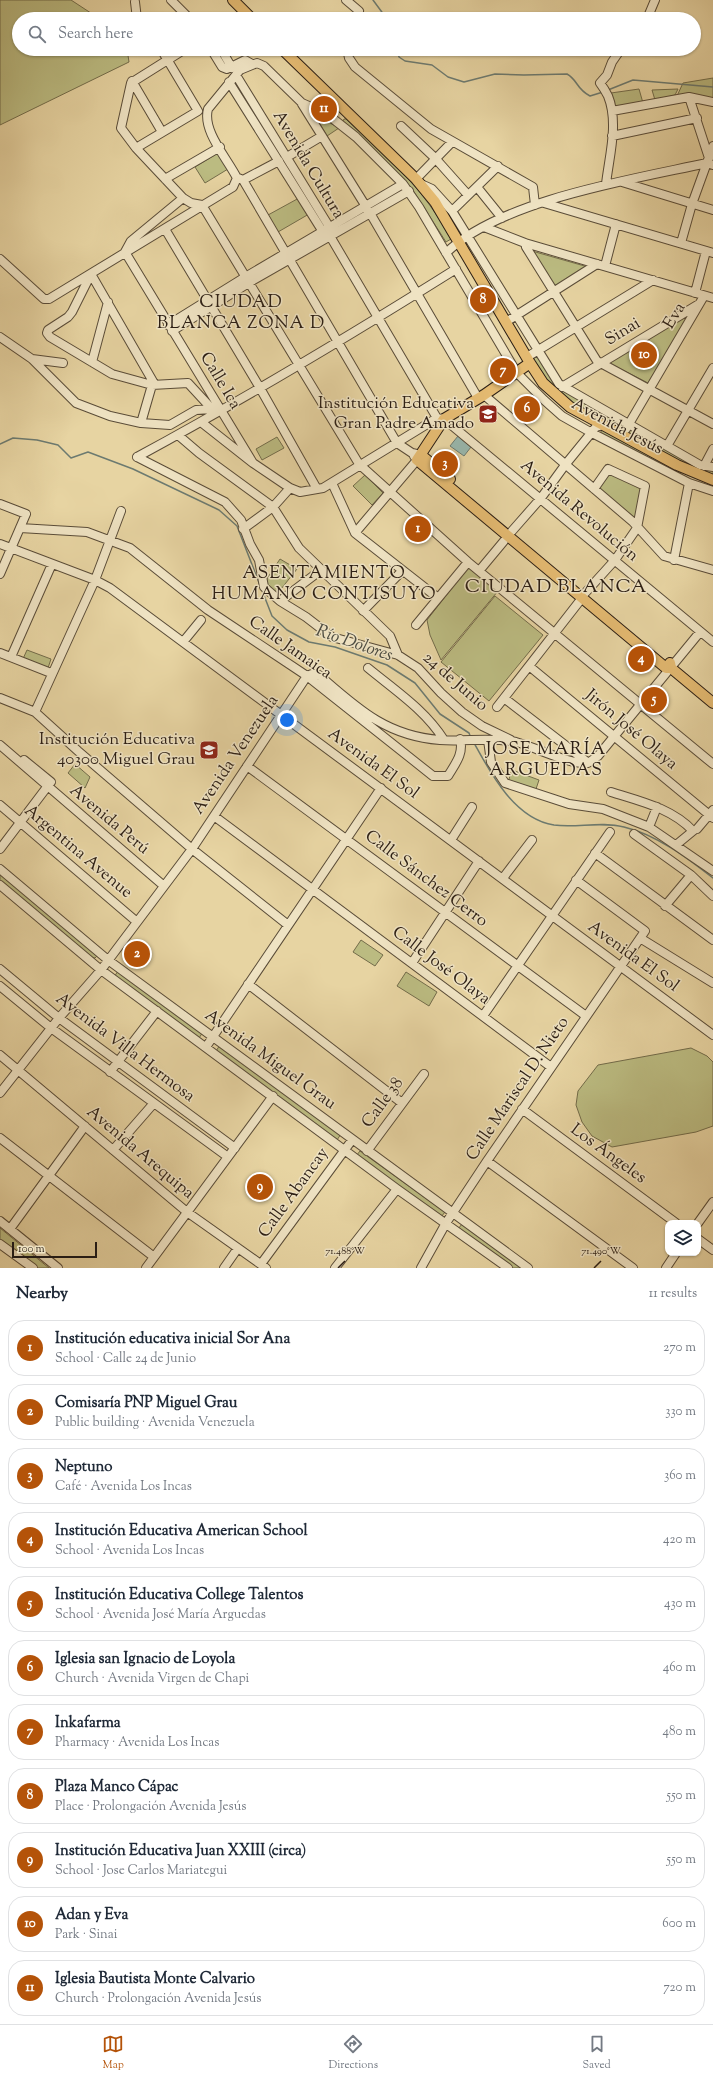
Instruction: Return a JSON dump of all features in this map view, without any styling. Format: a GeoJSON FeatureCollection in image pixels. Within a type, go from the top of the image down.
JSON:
{"type":"FeatureCollection","features":[{"type":"Feature","properties":{"kind":"main road"},"geometry":{"type":"LineString","coordinates":[[232,0],[245,12]]}},
{"type":"Feature","properties":{"kind":"main road"},"geometry":{"type":"LineString","coordinates":[[289,56],[418,181],[435,202],[528,360],[543,383],[551,392],[570,407],[603,425],[695,474],[713,480]]}},
{"type":"Feature","properties":{"kind":"main road"},"geometry":{"type":"LineString","coordinates":[[417,456],[441,418],[481,396],[517,373],[528,360]]}},
{"type":"Feature","properties":{"kind":"main road"},"geometry":{"type":"LineString","coordinates":[[417,456],[512,531],[584,595]]}},
{"type":"Feature","properties":{"kind":"main road"},"geometry":{"type":"LineString","coordinates":[[417,456],[584,595],[670,663],[671,668],[713,703]]}},
{"type":"Feature","properties":{"kind":"street"},"geometry":{"type":"LineString","coordinates":[[171,0],[183,12]]}},
{"type":"Feature","properties":{"kind":"street"},"geometry":{"type":"LineString","coordinates":[[346,0],[358,12]]}},
{"type":"Feature","properties":{"kind":"street"},"geometry":{"type":"LineString","coordinates":[[650,12],[654,0]]}},
{"type":"Feature","properties":{"kind":"street"},"geometry":{"type":"LineString","coordinates":[[135,2],[136,12]]}},
{"type":"Feature","properties":{"kind":"street"},"geometry":{"type":"LineString","coordinates":[[136,148],[198,112],[166,56]]}},
{"type":"Feature","properties":{"kind":"street"},"geometry":{"type":"LineString","coordinates":[[173,56],[132,82],[130,85],[121,128],[136,148],[183,198],[191,203],[202,205],[249,279],[359,464],[389,493],[468,562],[713,764]]}},
{"type":"Feature","properties":{"kind":"street"},"geometry":{"type":"LineString","coordinates":[[215,56],[222,67],[234,71],[240,70],[252,64],[264,66],[302,104],[481,396],[634,522],[637,528],[658,551],[674,560],[713,569]]}},
{"type":"Feature","properties":{"kind":"street","name":"Avenida Cultura"},"geometry":{"type":"LineString","coordinates":[[226,56],[287,156],[328,232]]}},
{"type":"Feature","properties":{"kind":"street"},"geometry":{"type":"LineString","coordinates":[[349,56],[355,67],[421,122],[452,142],[533,186],[535,205]]}},
{"type":"Feature","properties":{"kind":"street"},"geometry":{"type":"LineString","coordinates":[[606,184],[612,136],[612,111],[608,96],[600,83],[607,75],[616,56]]}},
{"type":"Feature","properties":{"kind":"street"},"geometry":{"type":"LineString","coordinates":[[234,71],[229,82],[208,109],[206,119],[209,130],[240,179],[398,443],[417,456],[389,493],[355,533]]}},
{"type":"Feature","properties":{"kind":"street"},"geometry":{"type":"LineString","coordinates":[[132,82],[162,132]]}},
{"type":"Feature","properties":{"kind":"street","name":"Avenida Cultura"},"geometry":{"type":"LineString","coordinates":[[229,82],[279,161],[328,232]]}},
{"type":"Feature","properties":{"kind":"street"},"geometry":{"type":"LineString","coordinates":[[612,111],[689,97],[713,102]]}},
{"type":"Feature","properties":{"kind":"street"},"geometry":{"type":"LineString","coordinates":[[689,97],[710,162]]}},
{"type":"Feature","properties":{"kind":"street","name":"Avenida Jesús"},"geometry":{"type":"LineString","coordinates":[[302,104],[327,114],[341,125],[409,191],[517,373],[544,400],[562,416],[689,483],[713,491]]}},
{"type":"Feature","properties":{"kind":"street"},"geometry":{"type":"LineString","coordinates":[[612,136],[697,118]]}},
{"type":"Feature","properties":{"kind":"street"},"geometry":{"type":"LineString","coordinates":[[401,126],[435,158],[468,195]]}},
{"type":"Feature","properties":{"kind":"street"},"geometry":{"type":"LineString","coordinates":[[287,156],[322,136]]}},
{"type":"Feature","properties":{"kind":"street"},"geometry":{"type":"LineString","coordinates":[[452,142],[435,158],[418,181],[432,189],[452,211],[537,350],[562,387],[704,466],[713,467]]}},
{"type":"Feature","properties":{"kind":"street"},"geometry":{"type":"LineString","coordinates":[[681,243],[692,204],[710,162],[713,146]]}},
{"type":"Feature","properties":{"kind":"street"},"geometry":{"type":"LineString","coordinates":[[165,179],[220,147]]}},
{"type":"Feature","properties":{"kind":"street"},"geometry":{"type":"LineString","coordinates":[[0,259],[44,299],[49,300],[233,187],[240,179],[279,161]]}},
{"type":"Feature","properties":{"kind":"street"},"geometry":{"type":"LineString","coordinates":[[446,252],[467,235],[502,218],[535,205],[606,184],[710,162]]}},
{"type":"Feature","properties":{"kind":"street"},"geometry":{"type":"LineString","coordinates":[[452,211],[498,166]]}},
{"type":"Feature","properties":{"kind":"street"},"geometry":{"type":"LineString","coordinates":[[620,182],[713,210]]}},
{"type":"Feature","properties":{"kind":"street"},"geometry":{"type":"LineString","coordinates":[[368,210],[403,184]]}},
{"type":"Feature","properties":{"kind":"street"},"geometry":{"type":"LineString","coordinates":[[477,187],[502,218]]}},
{"type":"Feature","properties":{"kind":"street"},"geometry":{"type":"LineString","coordinates":[[170,328],[328,232],[368,210],[409,191]]}},
{"type":"Feature","properties":{"kind":"street"},"geometry":{"type":"LineString","coordinates":[[125,252],[131,241],[183,198]]}},
{"type":"Feature","properties":{"kind":"street"},"geometry":{"type":"LineString","coordinates":[[543,203],[709,252],[695,293]]}},
{"type":"Feature","properties":{"kind":"street"},"geometry":{"type":"LineString","coordinates":[[506,322],[553,291],[601,265],[616,224]]}},
{"type":"Feature","properties":{"kind":"street"},"geometry":{"type":"LineString","coordinates":[[484,227],[525,243],[713,298]]}},
{"type":"Feature","properties":{"kind":"street"},"geometry":{"type":"LineString","coordinates":[[165,229],[260,388],[317,489]]}},
{"type":"Feature","properties":{"kind":"street"},"geometry":{"type":"LineString","coordinates":[[201,422],[253,463],[290,488],[300,492],[317,489],[332,482],[359,464],[441,418],[378,319],[328,232]]}},
{"type":"Feature","properties":{"kind":"street"},"geometry":{"type":"LineString","coordinates":[[525,243],[526,247],[597,361],[688,409],[713,424]]}},
{"type":"Feature","properties":{"kind":"street","name":"Calle Ica"},"geometry":{"type":"LineString","coordinates":[[125,252],[253,463]]}},
{"type":"Feature","properties":{"kind":"street"},"geometry":{"type":"LineString","coordinates":[[398,655],[390,636],[292,540],[273,507],[199,453],[178,435],[300,366],[337,342],[378,319],[456,269]]}},
{"type":"Feature","properties":{"kind":"street"},"geometry":{"type":"LineString","coordinates":[[91,274],[153,385],[141,423]]}},
{"type":"Feature","properties":{"kind":"street"},"geometry":{"type":"LineString","coordinates":[[91,274],[72,312],[68,317],[51,326],[47,333],[56,341],[112,374],[153,385],[188,383],[212,409]]}},
{"type":"Feature","properties":{"kind":"street"},"geometry":{"type":"LineString","coordinates":[[528,360],[537,350],[576,328],[653,280]]}},
{"type":"Feature","properties":{"kind":"street","name":"Eva"},"geometry":{"type":"LineString","coordinates":[[623,435],[704,296]]}},
{"type":"Feature","properties":{"kind":"street"},"geometry":{"type":"LineString","coordinates":[[92,362],[108,302]]}},
{"type":"Feature","properties":{"kind":"street","name":"Sinai"},"geometry":{"type":"LineString","coordinates":[[562,387],[700,303]]}},
{"type":"Feature","properties":{"kind":"street"},"geometry":{"type":"LineString","coordinates":[[0,337],[32,358],[76,403],[110,416],[141,423],[170,425],[196,410],[212,409],[221,412]]}},
{"type":"Feature","properties":{"kind":"street"},"geometry":{"type":"LineString","coordinates":[[32,358],[63,363]]}},
{"type":"Feature","properties":{"kind":"street"},"geometry":{"type":"LineString","coordinates":[[667,446],[713,368]]}},
{"type":"Feature","properties":{"kind":"street"},"geometry":{"type":"LineString","coordinates":[[544,400],[551,392]]}},
{"type":"Feature","properties":{"kind":"street","name":"Avenida Revolución"},"geometry":{"type":"LineString","coordinates":[[441,418],[541,498],[713,642]]}},
{"type":"Feature","properties":{"kind":"street"},"geometry":{"type":"LineString","coordinates":[[512,531],[541,498],[565,465],[596,427],[603,425]]}},
{"type":"Feature","properties":{"kind":"street","name":"24 de Junio"},"geometry":{"type":"LineString","coordinates":[[178,435],[137,457],[225,502],[241,520],[243,529],[260,560],[264,587],[280,601],[306,617],[332,638],[398,655],[418,668],[441,693],[462,712],[482,726],[514,742]]}},
{"type":"Feature","properties":{"kind":"street"},"geometry":{"type":"LineString","coordinates":[[704,466],[713,449]]}},
{"type":"Feature","properties":{"kind":"street"},"geometry":{"type":"LineString","coordinates":[[497,707],[554,632],[615,560],[637,528],[645,486],[608,469],[594,489]]}},
{"type":"Feature","properties":{"kind":"street"},"geometry":{"type":"LineString","coordinates":[[332,482],[355,533],[438,598]]}},
{"type":"Feature","properties":{"kind":"street"},"geometry":{"type":"LineString","coordinates":[[674,560],[689,483]]}},
{"type":"Feature","properties":{"kind":"street"},"geometry":{"type":"LineString","coordinates":[[243,529],[273,507],[290,488]]}},
{"type":"Feature","properties":{"kind":"street"},"geometry":{"type":"LineString","coordinates":[[0,504],[26,514],[0,574]]}},
{"type":"Feature","properties":{"kind":"street"},"geometry":{"type":"LineString","coordinates":[[35,712],[51,673],[95,580],[121,511]]}},
{"type":"Feature","properties":{"kind":"street","name":"Calle Jamaica"},"geometry":{"type":"LineString","coordinates":[[20,528],[87,532],[130,548],[208,610],[307,676],[433,776],[448,776],[461,754],[462,740]]}},
{"type":"Feature","properties":{"kind":"street"},"geometry":{"type":"LineString","coordinates":[[479,571],[504,541]]}},
{"type":"Feature","properties":{"kind":"street","name":"Avenida El Sol"},"geometry":{"type":"LineString","coordinates":[[0,544],[95,580],[110,588],[713,1035]]}},
{"type":"Feature","properties":{"kind":"street"},"geometry":{"type":"LineString","coordinates":[[416,625],[468,562]]}},
{"type":"Feature","properties":{"kind":"street"},"geometry":{"type":"LineString","coordinates":[[11,657],[52,564]]}},
{"type":"Feature","properties":{"kind":"street"},"geometry":{"type":"LineString","coordinates":[[280,601],[321,570]]}},
{"type":"Feature","properties":{"kind":"street"},"geometry":{"type":"LineString","coordinates":[[363,611],[402,571]]}},
{"type":"Feature","properties":{"kind":"street"},"geometry":{"type":"LineString","coordinates":[[183,642],[201,620]]}},
{"type":"Feature","properties":{"kind":"street"},"geometry":{"type":"LineString","coordinates":[[590,762],[642,704],[700,632]]}},
{"type":"Feature","properties":{"kind":"street"},"geometry":{"type":"LineString","coordinates":[[0,653],[51,673]]}},
{"type":"Feature","properties":{"kind":"street","name":"Jirón José Olaya"},"geometry":{"type":"LineString","coordinates":[[529,666],[712,814]]}},
{"type":"Feature","properties":{"kind":"street"},"geometry":{"type":"LineString","coordinates":[[368,668],[423,713],[434,724],[444,740]]}},
{"type":"Feature","properties":{"kind":"street"},"geometry":{"type":"LineString","coordinates":[[307,676],[312,674],[319,675],[375,721],[409,734],[444,740],[514,742],[577,761],[590,762]]}},
{"type":"Feature","properties":{"kind":"street","name":"Avenida Venezuela"},"geometry":{"type":"LineString","coordinates":[[0,1093],[59,1018],[101,970],[192,849],[307,676]]}},
{"type":"Feature","properties":{"kind":"street"},"geometry":{"type":"LineString","coordinates":[[0,698],[35,712],[192,849],[288,925]]}},
{"type":"Feature","properties":{"kind":"street"},"geometry":{"type":"LineString","coordinates":[[504,698],[590,762]]}},
{"type":"Feature","properties":{"kind":"street"},"geometry":{"type":"LineString","coordinates":[[485,740],[491,762],[505,783],[568,804],[603,809],[649,827],[713,872]]}},
{"type":"Feature","properties":{"kind":"street","name":"Avenida Perú"},"geometry":{"type":"LineString","coordinates":[[1,746],[17,754],[49,785],[164,886]]}},
{"type":"Feature","properties":{"kind":"street","name":"Calle Sánchez Cerro"},"geometry":{"type":"LineString","coordinates":[[247,766],[586,1016]]}},
{"type":"Feature","properties":{"kind":"street"},"geometry":{"type":"LineString","coordinates":[[0,849],[49,785]]}},
{"type":"Feature","properties":{"kind":"street"},"geometry":{"type":"LineString","coordinates":[[206,1047],[381,788]]}},
{"type":"Feature","properties":{"kind":"street"},"geometry":{"type":"LineString","coordinates":[[611,792],[657,807],[677,816],[693,831],[676,845]]}},
{"type":"Feature","properties":{"kind":"street","name":"Argentina Avenue"},"geometry":{"type":"LineString","coordinates":[[0,805],[137,922]]}},
{"type":"Feature","properties":{"kind":"street"},"geometry":{"type":"LineString","coordinates":[[451,840],[472,807]]}},
{"type":"Feature","properties":{"kind":"street"},"geometry":{"type":"LineString","coordinates":[[649,827],[657,807]]}},
{"type":"Feature","properties":{"kind":"street"},"geometry":{"type":"LineString","coordinates":[[697,829],[712,814]]}},
{"type":"Feature","properties":{"kind":"street","name":"Calle José Olaya"},"geometry":{"type":"LineString","coordinates":[[214,816],[551,1067]]}},
{"type":"Feature","properties":{"kind":"street"},"geometry":{"type":"LineString","coordinates":[[483,1016],[610,832]]}},
{"type":"Feature","properties":{"kind":"street"},"geometry":{"type":"LineString","coordinates":[[634,834],[691,875],[713,896]]}},
{"type":"Feature","properties":{"kind":"street"},"geometry":{"type":"LineString","coordinates":[[503,878],[532,840]]}},
{"type":"Feature","properties":{"kind":"street"},"geometry":{"type":"LineString","coordinates":[[595,853],[713,940]]}},
{"type":"Feature","properties":{"kind":"street"},"geometry":{"type":"LineString","coordinates":[[412,963],[479,861]]}},
{"type":"Feature","properties":{"kind":"street","name":"Avenida Miguel Grau"},"geometry":{"type":"LineString","coordinates":[[0,869],[108,960],[528,1268]]}},
{"type":"Feature","properties":{"kind":"street"},"geometry":{"type":"LineString","coordinates":[[665,906],[691,875]]}},
{"type":"Feature","properties":{"kind":"street","name":"Calle Mariscal D. Nieto"},"geometry":{"type":"LineString","coordinates":[[420,1268],[452,1213],[645,931],[576,880]]}},
{"type":"Feature","properties":{"kind":"street","name":"Avenida Miguel Grau"},"geometry":{"type":"LineString","coordinates":[[0,885],[101,970],[397,1189],[508,1268]]}},
{"type":"Feature","properties":{"kind":"street"},"geometry":{"type":"LineString","coordinates":[[640,938],[713,983]]}},
{"type":"Feature","properties":{"kind":"street","name":"Avenida Villa Hermosa"},"geometry":{"type":"LineString","coordinates":[[0,969],[59,1018],[235,1148]]}},
{"type":"Feature","properties":{"kind":"street"},"geometry":{"type":"LineString","coordinates":[[248,984],[402,1103]]}},
{"type":"Feature","properties":{"kind":"street","name":"Avenida Villa Hermosa"},"geometry":{"type":"LineString","coordinates":[[0,986],[51,1028],[228,1157]]}},
{"type":"Feature","properties":{"kind":"street"},"geometry":{"type":"LineString","coordinates":[[110,1072],[158,1012]]}},
{"type":"Feature","properties":{"kind":"street","name":"Avenida Arequipa"},"geometry":{"type":"LineString","coordinates":[[0,1055],[187,1212],[264,1266]]}},
{"type":"Feature","properties":{"kind":"street","name":"Calle 38"},"geometry":{"type":"LineString","coordinates":[[367,1151],[424,1074]]}},
{"type":"Feature","properties":{"kind":"street"},"geometry":{"type":"LineString","coordinates":[[146,1268],[273,1096]]}},
{"type":"Feature","properties":{"kind":"street"},"geometry":{"type":"LineString","coordinates":[[113,1150],[154,1103]]}},
{"type":"Feature","properties":{"kind":"street","name":"Los Ángeles"},"geometry":{"type":"LineString","coordinates":[[522,1109],[672,1220]]}},
{"type":"Feature","properties":{"kind":"street"},"geometry":{"type":"LineString","coordinates":[[10,1229],[85,1126]]}},
{"type":"Feature","properties":{"kind":"street"},"geometry":{"type":"LineString","coordinates":[[0,1138],[154,1257]]}},
{"type":"Feature","properties":{"kind":"street","name":"Calle Abancay"},"geometry":{"type":"LineString","coordinates":[[264,1266],[352,1140]]}},
{"type":"Feature","properties":{"kind":"street"},"geometry":{"type":"LineString","coordinates":[[487,1161],[633,1268]]}},
{"type":"Feature","properties":{"kind":"street"},"geometry":{"type":"LineString","coordinates":[[335,1268],[397,1189]]}},
{"type":"Feature","properties":{"kind":"street"},"geometry":{"type":"LineString","coordinates":[[700,1220],[713,1202]]}},
{"type":"Feature","properties":{"kind":"street"},"geometry":{"type":"LineString","coordinates":[[0,1221],[58,1268]]}},
{"type":"Feature","properties":{"kind":"street"},"geometry":{"type":"LineString","coordinates":[[701,1241],[713,1250]]}},
{"type":"Feature","properties":{"kind":"street"},"geometry":{"type":"LineString","coordinates":[[0,1244],[33,1268]]}},
{"type":"Feature","properties":{"kind":"street"},"geometry":{"type":"LineString","coordinates":[[224,1268],[238,1248]]}},
{"type":"Feature","properties":{"kind":"street"},"geometry":{"type":"LineString","coordinates":[[666,1268],[674,1256]]}},
{"type":"Feature","properties":{"kind":"green space"},"geometry":{"type":"Polygon","coordinates":[[[0,0],[71,0],[89,12],[12,12],[12,56],[128,56],[129,62],[0,125],[0,0]]]}},
{"type":"Feature","properties":{"kind":"green space"},"geometry":{"type":"Polygon","coordinates":[[[713,78],[713,100],[677,96],[683,83],[713,78]]]}},
{"type":"Feature","properties":{"kind":"green space"},"geometry":{"type":"Polygon","coordinates":[[[639,89],[643,103],[614,108],[611,93],[639,89]]]}},
{"type":"Feature","properties":{"kind":"green space"},"geometry":{"type":"Polygon","coordinates":[[[678,89],[675,95],[655,100],[652,90],[678,89]]]}},
{"type":"Feature","properties":{"kind":"green space"},"geometry":{"type":"Polygon","coordinates":[[[314,114],[339,128],[327,136],[314,114]]]}},
{"type":"Feature","properties":{"kind":"green space"},"geometry":{"type":"Polygon","coordinates":[[[346,119],[390,160],[417,188],[451,239],[446,242],[411,187],[343,121],[346,119]]]}},
{"type":"Feature","properties":{"kind":"green space"},"geometry":{"type":"Polygon","coordinates":[[[218,153],[228,169],[205,183],[195,167],[218,153]]]}},
{"type":"Feature","properties":{"kind":"green space"},"geometry":{"type":"Polygon","coordinates":[[[299,198],[309,214],[278,232],[268,215],[299,198]]]}},
{"type":"Feature","properties":{"kind":"green space"},"geometry":{"type":"Polygon","coordinates":[[[532,251],[588,267],[554,287],[532,251]]]}},
{"type":"Feature","properties":{"kind":"green space"},"geometry":{"type":"Polygon","coordinates":[[[691,313],[648,383],[609,363],[691,313]]]}},
{"type":"Feature","properties":{"kind":"green space"},"geometry":{"type":"Polygon","coordinates":[[[535,357],[538,358],[578,399],[622,425],[622,428],[620,429],[577,407],[548,384],[533,360],[535,357]]]}},
{"type":"Feature","properties":{"kind":"green space"},"geometry":{"type":"Polygon","coordinates":[[[603,429],[681,473],[680,475],[600,433],[603,429]]]}},
{"type":"Feature","properties":{"kind":"green space"},"geometry":{"type":"Polygon","coordinates":[[[629,429],[713,470],[713,476],[693,469],[627,433],[629,429]]]}},
{"type":"Feature","properties":{"kind":"green space"},"geometry":{"type":"Polygon","coordinates":[[[277,437],[284,448],[262,460],[256,449],[277,437]]]}},
{"type":"Feature","properties":{"kind":"green space"},"geometry":{"type":"Polygon","coordinates":[[[610,473],[641,489],[635,518],[599,488],[610,473]]]}},
{"type":"Feature","properties":{"kind":"green space"},"geometry":{"type":"Polygon","coordinates":[[[365,475],[383,493],[372,505],[353,486],[365,475]]]}},
{"type":"Feature","properties":{"kind":"green space"},"geometry":{"type":"Polygon","coordinates":[[[280,559],[297,569],[277,594],[264,583],[280,559]]]}},
{"type":"Feature","properties":{"kind":"green space"},"geometry":{"type":"Polygon","coordinates":[[[469,566],[498,591],[441,660],[430,635],[427,620],[469,566]]]}},
{"type":"Feature","properties":{"kind":"green space"},"geometry":{"type":"Polygon","coordinates":[[[495,596],[543,635],[489,701],[441,662],[495,596]]]}},
{"type":"Feature","properties":{"kind":"green space"},"geometry":{"type":"Polygon","coordinates":[[[27,650],[51,659],[47,671],[22,661],[27,650]]]}},
{"type":"Feature","properties":{"kind":"green space"},"geometry":{"type":"Polygon","coordinates":[[[75,764],[90,777],[85,788],[68,773],[75,764]]]}},
{"type":"Feature","properties":{"kind":"green space"},"geometry":{"type":"Polygon","coordinates":[[[512,770],[539,780],[535,792],[508,782],[512,770]]]}},
{"type":"Feature","properties":{"kind":"green space"},"geometry":{"type":"Polygon","coordinates":[[[0,872],[97,956],[95,958],[90,957],[0,882],[0,872]]]}},
{"type":"Feature","properties":{"kind":"green space"},"geometry":{"type":"Polygon","coordinates":[[[361,940],[383,955],[375,966],[353,952],[361,940]]]}},
{"type":"Feature","properties":{"kind":"green space"},"geometry":{"type":"Polygon","coordinates":[[[118,971],[203,1032],[199,1038],[114,977],[118,971]]]}},
{"type":"Feature","properties":{"kind":"green space"},"geometry":{"type":"Polygon","coordinates":[[[406,972],[437,992],[429,1006],[397,986],[406,972]]]}},
{"type":"Feature","properties":{"kind":"green space"},"geometry":{"type":"Polygon","coordinates":[[[220,1045],[341,1134],[337,1140],[216,1051],[220,1045]]]}},
{"type":"Feature","properties":{"kind":"green space"},"geometry":{"type":"Polygon","coordinates":[[[691,1048],[707,1056],[713,1062],[713,1126],[696,1132],[612,1147],[592,1136],[582,1122],[576,1105],[578,1091],[598,1065],[691,1048]]]}},
{"type":"Feature","properties":{"kind":"green space"},"geometry":{"type":"Polygon","coordinates":[[[360,1151],[445,1212],[441,1217],[356,1156],[360,1151]]]}},
{"type":"Feature","properties":{"kind":"green space"},"geometry":{"type":"Polygon","coordinates":[[[462,1224],[522,1268],[511,1268],[458,1229],[462,1224]]]}},
{"type":"Feature","properties":{"kind":"green space"},"geometry":{"type":"Polygon","coordinates":[[[0,1228],[49,1268],[38,1268],[0,1240],[0,1228]]]}},
{"type":"Feature","properties":{"kind":"water"},"geometry":{"type":"Polygon","coordinates":[[[458,436],[471,447],[464,456],[450,446],[458,436]]]}},
{"type":"Feature","properties":{"kind":"waterway"},"geometry":{"type":"LineString","coordinates":[[373,0],[382,12]]}},
{"type":"Feature","properties":{"kind":"waterway"},"geometry":{"type":"LineString","coordinates":[[399,56],[405,61],[432,65],[448,77],[464,82],[495,74],[567,74],[571,76],[582,90],[590,96],[603,92]]}},
{"type":"Feature","properties":{"kind":"waterway"},"geometry":{"type":"LineString","coordinates":[[608,90],[633,80],[713,87]]}},
{"type":"Feature","properties":{"kind":"waterway","name":"Río Dolores"},"geometry":{"type":"LineString","coordinates":[[0,444],[13,438],[37,440],[58,445],[71,458],[88,452],[133,469],[219,510],[237,526],[272,616],[287,630],[309,642],[335,647],[387,665],[415,683],[440,714],[469,733],[471,738]]}},
{"type":"Feature","properties":{"kind":"waterway","name":"Río Dolores"},"geometry":{"type":"LineString","coordinates":[[474,743],[496,781],[516,805],[527,814],[540,821],[554,825],[615,825],[648,835],[671,848],[713,878]]}},
{"type":"Feature","properties":{"kind":"place","name":"Iglesia Bautista Monte Calvario"},"geometry":{"type":"Point","coordinates":[324,109]}},
{"type":"Feature","properties":{"kind":"place","name":"Plaza Manco Cápac"},"geometry":{"type":"Point","coordinates":[483,300]}},
{"type":"Feature","properties":{"kind":"place","name":"Adan y Eva"},"geometry":{"type":"Point","coordinates":[644,355]}},
{"type":"Feature","properties":{"kind":"place","name":"Inkafarma"},"geometry":{"type":"Point","coordinates":[503,371]}},
{"type":"Feature","properties":{"kind":"place","name":"Iglesia san Ignacio de Loyola"},"geometry":{"type":"Point","coordinates":[527,409]}},
{"type":"Feature","properties":{"kind":"place","name":"Institución Educativa Gran Padre Amado"},"geometry":{"type":"Point","coordinates":[488,414]}},
{"type":"Feature","properties":{"kind":"place","name":"Neptuno"},"geometry":{"type":"Point","coordinates":[445,464]}},
{"type":"Feature","properties":{"kind":"place","name":"Institución educativa inicial Sor Ana"},"geometry":{"type":"Point","coordinates":[418,529]}},
{"type":"Feature","properties":{"kind":"place","name":"Institución Educativa American School"},"geometry":{"type":"Point","coordinates":[641,659]}},
{"type":"Feature","properties":{"kind":"place","name":"Institución Educativa College Talentos"},"geometry":{"type":"Point","coordinates":[654,700]}},
{"type":"Feature","properties":{"kind":"place","name":"Institución Educativa 40300 Miguel Grau"},"geometry":{"type":"Point","coordinates":[209,750]}},
{"type":"Feature","properties":{"kind":"place","name":"Comisaría PNP Miguel Grau"},"geometry":{"type":"Point","coordinates":[137,954]}},
{"type":"Feature","properties":{"kind":"place","name":"Institución Educativa Juan XXIII (circa)"},"geometry":{"type":"Point","coordinates":[260,1187]}},
{"type":"Feature","properties":{"kind":"district","name":"CIUDAD BLANCA ZONA D"},"geometry":{"type":"Point","coordinates":[241,313]}},
{"type":"Feature","properties":{"kind":"district","name":"ASENTAMIENTO HUMANO CONTISUYO"},"geometry":{"type":"Point","coordinates":[324,584]}},
{"type":"Feature","properties":{"kind":"district","name":"CIUDAD BLANCA"},"geometry":{"type":"Point","coordinates":[556,587]}},
{"type":"Feature","properties":{"kind":"district","name":"JOSE MARÍA ARGUEDAS"},"geometry":{"type":"Point","coordinates":[546,760]}}]}
